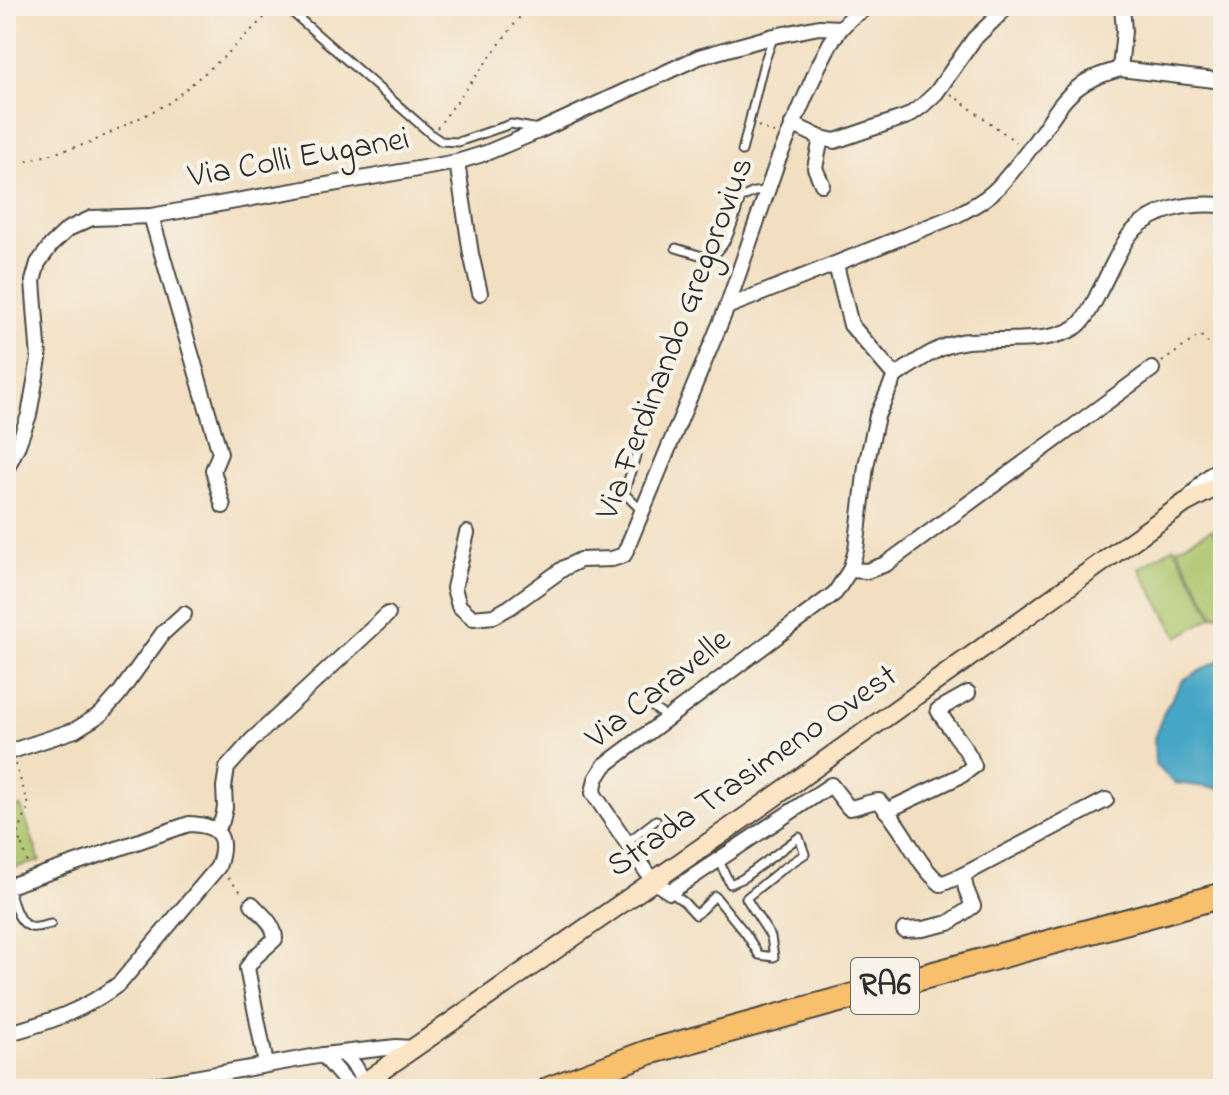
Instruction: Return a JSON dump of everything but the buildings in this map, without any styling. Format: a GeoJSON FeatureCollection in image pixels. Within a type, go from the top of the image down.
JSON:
{"type":"FeatureCollection","features":[{"type":"Feature","properties":{"kind":"highway","name":"RA6"},"geometry":{"type":"LineString","coordinates":[[550,1089],[649,1052],[1223,895]]}},
{"type":"Feature","properties":{"kind":"highway","name":"RA6"},"geometry":{"type":"LineString","coordinates":[[587,1089],[656,1064],[1223,909]]}},
{"type":"Feature","properties":{"kind":"main road","name":"Strada Trasimeno Ovest"},"geometry":{"type":"LineString","coordinates":[[357,1087],[1008,631],[1185,503],[1223,483]]}},
{"type":"Feature","properties":{"kind":"street","name":"Via Ferdinando Gregorovius"},"geometry":{"type":"LineString","coordinates":[[467,533],[454,588],[459,606],[473,618],[494,616],[580,560],[612,559],[624,555],[727,307],[792,124],[831,42],[852,17],[869,6]]}},
{"type":"Feature","properties":{"kind":"street"},"geometry":{"type":"LineString","coordinates":[[792,124],[835,141],[908,116],[922,106],[974,39],[1008,6]]}},
{"type":"Feature","properties":{"kind":"street"},"geometry":{"type":"LineString","coordinates":[[1120,69],[1124,31],[1122,6]]}},
{"type":"Feature","properties":{"kind":"street","name":"Via Colli Euganei"},"geometry":{"type":"LineString","coordinates":[[6,470],[29,415],[39,359],[33,281],[38,263],[68,229],[92,218],[151,216],[457,162],[541,130],[699,57],[774,36],[819,27],[841,28]]}},
{"type":"Feature","properties":{"kind":"street"},"geometry":{"type":"LineString","coordinates":[[727,307],[955,216],[990,195],[1028,151],[1062,103],[1079,86],[1105,73],[1120,69],[1223,81]]}},
{"type":"Feature","properties":{"kind":"street"},"geometry":{"type":"LineString","coordinates":[[821,138],[815,168],[822,184]]}},
{"type":"Feature","properties":{"kind":"street","name":"Via Colli Euganei"},"geometry":{"type":"LineString","coordinates":[[457,162],[480,293]]}},
{"type":"Feature","properties":{"kind":"street"},"geometry":{"type":"LineString","coordinates":[[836,265],[851,325],[895,376],[928,355],[959,342],[1013,341],[1063,334],[1079,325],[1130,234],[1159,212],[1201,204],[1223,205]]}},
{"type":"Feature","properties":{"kind":"street","name":"Via Colli Euganei"},"geometry":{"type":"LineString","coordinates":[[151,216],[220,453],[213,470],[223,506]]}},
{"type":"Feature","properties":{"kind":"street"},"geometry":{"type":"LineString","coordinates":[[850,570],[867,571],[886,564],[1152,369]]}},
{"type":"Feature","properties":{"kind":"street","name":"Via Caravelle"},"geometry":{"type":"LineString","coordinates":[[653,881],[593,793],[596,779],[605,765],[835,593],[850,570],[856,550],[866,466],[877,416],[895,376]]}},
{"type":"Feature","properties":{"kind":"street"},"geometry":{"type":"LineString","coordinates":[[1185,503],[1223,465]]}},
{"type":"Feature","properties":{"kind":"street"},"geometry":{"type":"LineString","coordinates":[[10,758],[75,730],[101,714],[163,633],[184,614]]}},
{"type":"Feature","properties":{"kind":"street"},"geometry":{"type":"LineString","coordinates":[[215,830],[222,821],[225,808],[227,768],[264,729],[388,614]]}},
{"type":"Feature","properties":{"kind":"street"},"geometry":{"type":"LineString","coordinates":[[886,811],[962,775],[974,766],[969,751],[938,710],[968,693]]}},
{"type":"Feature","properties":{"kind":"street"},"geometry":{"type":"LineString","coordinates":[[653,881],[670,892],[831,785],[849,808],[879,801],[941,884],[1106,800]]}},
{"type":"Feature","properties":{"kind":"street"},"geometry":{"type":"LineString","coordinates":[[6,1034],[61,1018],[120,983],[218,867],[224,851],[223,843],[215,830],[189,824],[7,886]]}},
{"type":"Feature","properties":{"kind":"street"},"geometry":{"type":"LineString","coordinates":[[904,930],[949,923],[973,906],[963,875]]}},
{"type":"Feature","properties":{"kind":"street"},"geometry":{"type":"LineString","coordinates":[[252,904],[275,933],[275,939],[247,968],[266,1064]]}},
{"type":"Feature","properties":{"kind":"street"},"geometry":{"type":"LineString","coordinates":[[132,1089],[323,1055],[413,1048]]}},
{"type":"Feature","properties":{"kind":"street"},"geometry":{"type":"LineString","coordinates":[[342,1053],[360,1073],[357,1087]]}},
{"type":"Feature","properties":{"kind":"street"},"geometry":{"type":"LineString","coordinates":[[323,1055],[357,1087]]}},
{"type":"Feature","properties":{"kind":"lane"},"geometry":{"type":"LineString","coordinates":[[285,6],[441,141],[458,142],[511,124],[541,130]]}},
{"type":"Feature","properties":{"kind":"lane"},"geometry":{"type":"LineString","coordinates":[[742,151],[763,66],[774,36]]}},
{"type":"Feature","properties":{"kind":"lane"},"geometry":{"type":"LineString","coordinates":[[676,248],[709,258],[718,253],[741,198],[754,192],[768,191]]}},
{"type":"Feature","properties":{"kind":"lane"},"geometry":{"type":"LineString","coordinates":[[641,510],[624,493],[644,431]]}},
{"type":"Feature","properties":{"kind":"lane"},"geometry":{"type":"LineString","coordinates":[[650,705],[667,718]]}},
{"type":"Feature","properties":{"kind":"lane"},"geometry":{"type":"LineString","coordinates":[[626,843],[656,820]]}},
{"type":"Feature","properties":{"kind":"lane"},"geometry":{"type":"LineString","coordinates":[[670,892],[696,915],[715,896],[759,955],[774,957],[771,937],[746,898],[805,854],[799,837],[742,879],[730,884],[719,860]]}},
{"type":"Feature","properties":{"kind":"lane"},"geometry":{"type":"LineString","coordinates":[[7,886],[18,914],[26,924],[34,928],[51,924]]}},
{"type":"Feature","properties":{"kind":"path"},"geometry":{"type":"LineString","coordinates":[[27,161],[90,143],[169,103],[226,55],[276,6]]}},
{"type":"Feature","properties":{"kind":"path"},"geometry":{"type":"LineString","coordinates":[[432,135],[528,6]]}},
{"type":"Feature","properties":{"kind":"path"},"geometry":{"type":"LineString","coordinates":[[940,86],[1020,145]]}},
{"type":"Feature","properties":{"kind":"path"},"geometry":{"type":"LineString","coordinates":[[750,123],[771,132]]}},
{"type":"Feature","properties":{"kind":"path"},"geometry":{"type":"LineString","coordinates":[[1152,369],[1200,335],[1223,358]]}},
{"type":"Feature","properties":{"kind":"path"},"geometry":{"type":"LineString","coordinates":[[10,758],[29,805],[18,835],[33,877]]}},
{"type":"Feature","properties":{"kind":"path"},"geometry":{"type":"LineString","coordinates":[[6,851],[22,846]]}},
{"type":"Feature","properties":{"kind":"path"},"geometry":{"type":"LineString","coordinates":[[218,867],[252,904]]}},
{"type":"Feature","properties":{"kind":"green space"},"geometry":{"type":"Polygon","coordinates":[[[1212,529],[1223,548],[1223,611],[1215,616],[1177,548],[1212,529]]]}},
{"type":"Feature","properties":{"kind":"green space"},"geometry":{"type":"Polygon","coordinates":[[[1174,547],[1213,616],[1178,637],[1139,568],[1174,547]]]}},
{"type":"Feature","properties":{"kind":"green space"},"geometry":{"type":"Polygon","coordinates":[[[21,806],[40,861],[6,870],[6,811],[21,806]]]}},
{"type":"Feature","properties":{"kind":"water"},"geometry":{"type":"Polygon","coordinates":[[[1223,658],[1223,789],[1175,783],[1155,765],[1154,738],[1165,710],[1183,680],[1223,658]]]}}]}
